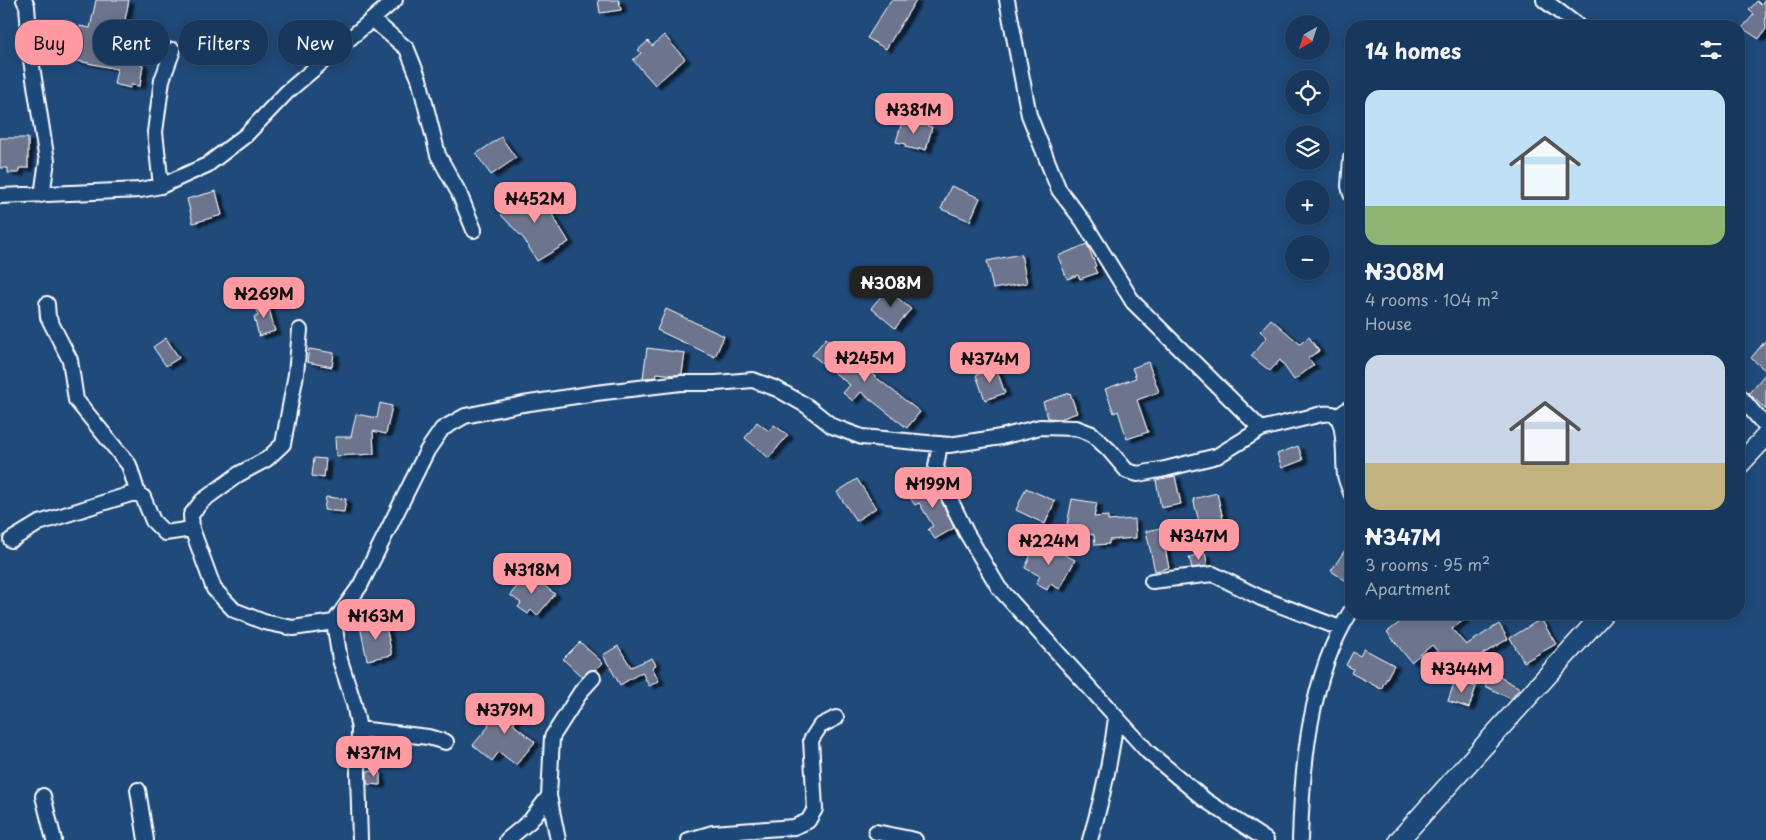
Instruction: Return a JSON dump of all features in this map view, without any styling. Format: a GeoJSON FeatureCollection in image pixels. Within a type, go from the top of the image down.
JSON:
{"type":"FeatureCollection","features":[{"type":"Feature","properties":{"kind":"main road"},"geometry":{"type":"LineString","coordinates":[[1745,459],[1766,436]]}},
{"type":"Feature","properties":{"kind":"main road"},"geometry":{"type":"LineString","coordinates":[[1399,840],[1594,620]]}},
{"type":"Feature","properties":{"kind":"street"},"geometry":{"type":"LineString","coordinates":[[24,0],[27,6],[32,60],[47,161],[42,195]]}},
{"type":"Feature","properties":{"kind":"street"},"geometry":{"type":"LineString","coordinates":[[0,196],[140,190],[161,186],[207,165],[246,135],[287,92],[395,0]]}},
{"type":"Feature","properties":{"kind":"street"},"geometry":{"type":"LineString","coordinates":[[1008,0],[1029,115],[1059,190],[1083,221],[1133,302],[1262,429]]}},
{"type":"Feature","properties":{"kind":"street"},"geometry":{"type":"LineString","coordinates":[[1544,0],[1570,20]]}},
{"type":"Feature","properties":{"kind":"street"},"geometry":{"type":"LineString","coordinates":[[373,20],[406,49],[419,80],[438,155],[459,193],[474,230]]}},
{"type":"Feature","properties":{"kind":"street"},"geometry":{"type":"LineString","coordinates":[[161,186],[154,132],[162,80],[173,50]]}},
{"type":"Feature","properties":{"kind":"street"},"geometry":{"type":"LineString","coordinates":[[47,304],[48,318],[70,360],[76,400],[129,465],[138,494]]}},
{"type":"Feature","properties":{"kind":"street"},"geometry":{"type":"LineString","coordinates":[[300,330],[296,374],[283,444],[267,459],[240,474],[202,501],[191,516],[192,530],[214,589],[234,610],[264,622],[293,628],[334,622]]}},
{"type":"Feature","properties":{"kind":"street"},"geometry":{"type":"LineString","coordinates":[[360,840],[359,729],[354,704],[340,660],[334,622],[360,586],[427,451],[442,429],[465,416],[523,404],[596,393],[681,384],[753,380],[777,389],[832,426],[862,436],[949,445],[1001,437],[1040,427],[1076,428],[1092,434],[1127,471],[1138,474],[1165,470],[1217,456],[1262,429],[1332,413],[1337,417],[1344,450],[1345,475]]}},
{"type":"Feature","properties":{"kind":"street"},"geometry":{"type":"LineString","coordinates":[[1745,402],[1766,427]]}},
{"type":"Feature","properties":{"kind":"street"},"geometry":{"type":"LineString","coordinates":[[1337,417],[1345,411]]}},
{"type":"Feature","properties":{"kind":"street"},"geometry":{"type":"LineString","coordinates":[[940,444],[936,467],[966,532],[999,588],[1148,752],[1205,800],[1266,840]]}},
{"type":"Feature","properties":{"kind":"street"},"geometry":{"type":"LineString","coordinates":[[11,540],[38,523],[131,494],[138,494],[143,497],[153,521],[165,533],[192,530]]}},
{"type":"Feature","properties":{"kind":"street"},"geometry":{"type":"LineString","coordinates":[[1152,581],[1213,574],[1261,598],[1340,628]]}},
{"type":"Feature","properties":{"kind":"street"},"geometry":{"type":"LineString","coordinates":[[1300,840],[1302,788],[1319,681],[1340,628],[1345,620]]}},
{"type":"Feature","properties":{"kind":"street"},"geometry":{"type":"LineString","coordinates":[[558,840],[549,796],[552,737],[582,690],[593,678]]}},
{"type":"Feature","properties":{"kind":"street"},"geometry":{"type":"LineString","coordinates":[[689,840],[713,833],[794,827],[808,820],[815,809],[811,740],[820,726],[836,718]]}},
{"type":"Feature","properties":{"kind":"street"},"geometry":{"type":"LineString","coordinates":[[1090,840],[1112,756],[1116,718]]}},
{"type":"Feature","properties":{"kind":"street"},"geometry":{"type":"LineString","coordinates":[[359,729],[428,737],[446,742]]}},
{"type":"Feature","properties":{"kind":"street"},"geometry":{"type":"LineString","coordinates":[[138,790],[146,840]]}},
{"type":"Feature","properties":{"kind":"street"},"geometry":{"type":"LineString","coordinates":[[43,796],[54,840]]}},
{"type":"Feature","properties":{"kind":"street"},"geometry":{"type":"LineString","coordinates":[[507,840],[530,821],[549,796]]}},
{"type":"Feature","properties":{"kind":"street"},"geometry":{"type":"LineString","coordinates":[[876,832],[915,840]]}},
{"type":"Feature","properties":{"kind":"building"},"geometry":{"type":"Polygon","coordinates":[[[96,0],[129,0],[125,20],[93,20],[93,64],[83,62],[83,27],[90,28],[96,0]]]}},
{"type":"Feature","properties":{"kind":"building"},"geometry":{"type":"Polygon","coordinates":[[[598,0],[619,0],[621,10],[600,13],[598,0]]]}},
{"type":"Feature","properties":{"kind":"building"},"geometry":{"type":"Polygon","coordinates":[[[891,0],[916,0],[886,49],[867,38],[891,0]]]}},
{"type":"Feature","properties":{"kind":"building"},"geometry":{"type":"Polygon","coordinates":[[[1765,0],[1766,29],[1759,39],[1745,30],[1745,24],[1754,14],[1749,10],[1757,1],[1761,5],[1765,0]]]}},
{"type":"Feature","properties":{"kind":"building"},"geometry":{"type":"Polygon","coordinates":[[[664,35],[685,59],[655,85],[633,60],[641,53],[638,50],[648,41],[652,46],[664,35]]]}},
{"type":"Feature","properties":{"kind":"building"},"geometry":{"type":"Polygon","coordinates":[[[97,65],[143,65],[140,86],[131,85],[130,88],[114,84],[117,69],[97,65]]]}},
{"type":"Feature","properties":{"kind":"building"},"geometry":{"type":"Polygon","coordinates":[[[903,119],[932,127],[926,150],[905,147],[906,144],[896,142],[903,119]]]}},
{"type":"Feature","properties":{"kind":"building"},"geometry":{"type":"Polygon","coordinates":[[[501,137],[516,158],[491,175],[476,154],[501,137]]]}},
{"type":"Feature","properties":{"kind":"building"},"geometry":{"type":"Polygon","coordinates":[[[0,138],[28,138],[28,168],[19,168],[19,173],[8,173],[8,168],[0,168],[0,138]]]}},
{"type":"Feature","properties":{"kind":"building"},"geometry":{"type":"Polygon","coordinates":[[[951,186],[980,198],[970,221],[941,209],[951,186]]]}},
{"type":"Feature","properties":{"kind":"building"},"geometry":{"type":"Polygon","coordinates":[[[529,187],[545,203],[569,242],[537,261],[524,239],[501,215],[529,187]]]}},
{"type":"Feature","properties":{"kind":"building"},"geometry":{"type":"Polygon","coordinates":[[[216,191],[222,215],[193,223],[187,199],[216,191]]]}},
{"type":"Feature","properties":{"kind":"building"},"geometry":{"type":"Polygon","coordinates":[[[1087,244],[1097,273],[1080,279],[1078,275],[1067,279],[1058,256],[1087,244]]]}},
{"type":"Feature","properties":{"kind":"building"},"geometry":{"type":"Polygon","coordinates":[[[1021,254],[1027,283],[993,289],[987,261],[1021,254]]]}},
{"type":"Feature","properties":{"kind":"building"},"geometry":{"type":"Polygon","coordinates":[[[887,289],[911,309],[895,328],[871,308],[887,289]]]}},
{"type":"Feature","properties":{"kind":"building"},"geometry":{"type":"Polygon","coordinates":[[[267,301],[275,331],[259,336],[254,317],[258,316],[255,305],[267,301]]]}},
{"type":"Feature","properties":{"kind":"building"},"geometry":{"type":"Polygon","coordinates":[[[666,309],[724,336],[715,357],[657,330],[666,309]]]}},
{"type":"Feature","properties":{"kind":"building"},"geometry":{"type":"Polygon","coordinates":[[[1271,319],[1300,344],[1309,337],[1319,351],[1308,358],[1314,365],[1294,380],[1280,360],[1270,371],[1251,356],[1267,337],[1260,331],[1271,319]]]}},
{"type":"Feature","properties":{"kind":"building"},"geometry":{"type":"Polygon","coordinates":[[[166,338],[179,358],[166,366],[153,347],[166,338]]]}},
{"type":"Feature","properties":{"kind":"building"},"geometry":{"type":"Polygon","coordinates":[[[826,338],[920,412],[907,428],[861,392],[853,401],[843,393],[850,385],[812,355],[826,338]]]}},
{"type":"Feature","properties":{"kind":"building"},"geometry":{"type":"Polygon","coordinates":[[[1766,340],[1766,371],[1751,358],[1766,340]]]}},
{"type":"Feature","properties":{"kind":"building"},"geometry":{"type":"Polygon","coordinates":[[[1019,344],[1022,364],[990,369],[987,349],[1019,344]]]}},
{"type":"Feature","properties":{"kind":"building"},"geometry":{"type":"Polygon","coordinates":[[[647,348],[685,353],[682,374],[657,373],[656,377],[643,378],[647,348]]]}},
{"type":"Feature","properties":{"kind":"building"},"geometry":{"type":"Polygon","coordinates":[[[309,349],[334,353],[332,367],[307,362],[309,349]]]}},
{"type":"Feature","properties":{"kind":"building"},"geometry":{"type":"Polygon","coordinates":[[[1148,362],[1159,392],[1137,400],[1148,432],[1127,439],[1118,411],[1114,413],[1105,389],[1136,378],[1132,368],[1148,362]]]}},
{"type":"Feature","properties":{"kind":"building"},"geometry":{"type":"Polygon","coordinates":[[[996,368],[1005,393],[985,400],[976,375],[996,368]]]}},
{"type":"Feature","properties":{"kind":"building"},"geometry":{"type":"Polygon","coordinates":[[[1766,373],[1766,410],[1749,393],[1766,373]]]}},
{"type":"Feature","properties":{"kind":"building"},"geometry":{"type":"Polygon","coordinates":[[[1070,393],[1077,413],[1060,419],[1048,418],[1043,402],[1070,393]]]}},
{"type":"Feature","properties":{"kind":"building"},"geometry":{"type":"Polygon","coordinates":[[[380,403],[392,406],[386,434],[373,431],[374,454],[336,456],[335,437],[351,437],[356,414],[377,418],[380,403]]]}},
{"type":"Feature","properties":{"kind":"building"},"geometry":{"type":"Polygon","coordinates":[[[757,422],[769,431],[774,425],[788,435],[769,458],[745,438],[757,422]]]}},
{"type":"Feature","properties":{"kind":"building"},"geometry":{"type":"Polygon","coordinates":[[[1298,446],[1303,460],[1282,468],[1277,454],[1298,446]]]}},
{"type":"Feature","properties":{"kind":"building"},"geometry":{"type":"Polygon","coordinates":[[[314,458],[326,459],[324,478],[312,476],[314,458]]]}},
{"type":"Feature","properties":{"kind":"building"},"geometry":{"type":"Polygon","coordinates":[[[1175,476],[1181,504],[1161,508],[1156,480],[1175,476]]]}},
{"type":"Feature","properties":{"kind":"building"},"geometry":{"type":"Polygon","coordinates":[[[857,479],[876,508],[856,521],[837,492],[857,479]]]}},
{"type":"Feature","properties":{"kind":"building"},"geometry":{"type":"Polygon","coordinates":[[[931,479],[954,528],[935,539],[928,529],[933,526],[919,503],[915,505],[908,495],[931,479]]]}},
{"type":"Feature","properties":{"kind":"building"},"geometry":{"type":"Polygon","coordinates":[[[1026,488],[1055,501],[1045,524],[1016,510],[1026,488]]]}},
{"type":"Feature","properties":{"kind":"building"},"geometry":{"type":"Polygon","coordinates":[[[1217,493],[1223,519],[1200,525],[1193,499],[1217,493]]]}},
{"type":"Feature","properties":{"kind":"building"},"geometry":{"type":"Polygon","coordinates":[[[326,497],[346,499],[344,512],[324,510],[326,497]]]}},
{"type":"Feature","properties":{"kind":"building"},"geometry":{"type":"Polygon","coordinates":[[[1072,499],[1097,503],[1094,517],[1108,516],[1108,521],[1135,519],[1136,538],[1109,540],[1109,544],[1095,545],[1094,535],[1066,530],[1072,499]]]}},
{"type":"Feature","properties":{"kind":"building"},"geometry":{"type":"Polygon","coordinates":[[[1161,528],[1169,568],[1155,571],[1146,531],[1161,528]]]}},
{"type":"Feature","properties":{"kind":"building"},"geometry":{"type":"Polygon","coordinates":[[[1037,541],[1075,560],[1060,589],[1050,584],[1047,590],[1036,584],[1040,576],[1025,568],[1037,541]]]}},
{"type":"Feature","properties":{"kind":"building"},"geometry":{"type":"Polygon","coordinates":[[[1345,550],[1345,580],[1331,571],[1345,550]]]}},
{"type":"Feature","properties":{"kind":"building"},"geometry":{"type":"Polygon","coordinates":[[[1205,553],[1208,566],[1192,568],[1189,557],[1205,553]]]}},
{"type":"Feature","properties":{"kind":"building"},"geometry":{"type":"Polygon","coordinates":[[[528,573],[555,594],[537,616],[531,610],[528,614],[518,607],[521,603],[510,595],[528,573]]]}},
{"type":"Feature","properties":{"kind":"building"},"geometry":{"type":"Polygon","coordinates":[[[1403,620],[1464,620],[1452,629],[1466,645],[1499,624],[1508,639],[1471,661],[1458,674],[1432,645],[1411,662],[1387,632],[1403,620]]]}},
{"type":"Feature","properties":{"kind":"building"},"geometry":{"type":"Polygon","coordinates":[[[1542,620],[1556,644],[1524,662],[1510,638],[1542,620]]]}},
{"type":"Feature","properties":{"kind":"building"},"geometry":{"type":"Polygon","coordinates":[[[385,622],[392,655],[367,660],[360,626],[385,622]]]}},
{"type":"Feature","properties":{"kind":"building"},"geometry":{"type":"Polygon","coordinates":[[[580,642],[603,663],[596,670],[590,670],[582,677],[563,659],[580,642]]]}},
{"type":"Feature","properties":{"kind":"building"},"geometry":{"type":"Polygon","coordinates":[[[618,646],[631,667],[652,658],[656,665],[652,667],[659,681],[649,686],[642,672],[620,685],[603,655],[618,646]]]}},
{"type":"Feature","properties":{"kind":"building"},"geometry":{"type":"Polygon","coordinates":[[[1364,649],[1394,665],[1381,689],[1351,673],[1353,669],[1346,665],[1353,652],[1360,656],[1364,649]]]}},
{"type":"Feature","properties":{"kind":"building"},"geometry":{"type":"Polygon","coordinates":[[[1492,673],[1520,688],[1511,699],[1485,686],[1492,673]]]}},
{"type":"Feature","properties":{"kind":"building"},"geometry":{"type":"Polygon","coordinates":[[[1455,680],[1476,687],[1469,708],[1448,701],[1455,680]]]}},
{"type":"Feature","properties":{"kind":"building"},"geometry":{"type":"Polygon","coordinates":[[[506,698],[523,710],[513,724],[535,742],[516,765],[499,752],[492,761],[473,745],[489,726],[488,724],[506,698]]]}},
{"type":"Feature","properties":{"kind":"building"},"geometry":{"type":"Polygon","coordinates":[[[367,771],[380,772],[380,785],[367,784],[367,771]]]}}]}
